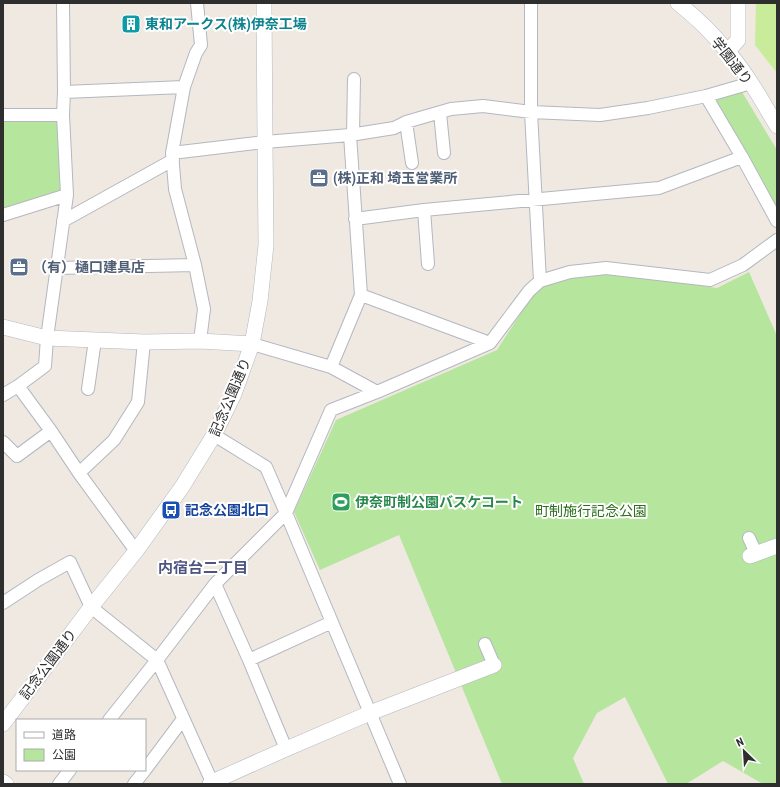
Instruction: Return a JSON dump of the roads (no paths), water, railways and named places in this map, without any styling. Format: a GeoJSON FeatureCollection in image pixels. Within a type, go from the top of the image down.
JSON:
{"type":"FeatureCollection","features":[{"type":"Feature","properties":{"kind":"street"},"geometry":{"type":"LineString","coordinates":[[3,395],[45,366],[47,338],[67,195],[63,115],[63,3]]}},
{"type":"Feature","properties":{"kind":"street"},"geometry":{"type":"LineString","coordinates":[[197,3],[201,45],[196,53],[184,87],[172,157],[175,189],[204,309],[200,341]]}},
{"type":"Feature","properties":{"kind":"street","name":"記念公園通り"},"geometry":{"type":"LineString","coordinates":[[3,724],[91,607],[136,551],[182,487],[214,435],[234,394],[252,344],[260,301],[266,245],[264,3]]}},
{"type":"Feature","properties":{"kind":"street"},"geometry":{"type":"LineString","coordinates":[[531,3],[531,112],[540,282]]}},
{"type":"Feature","properties":{"kind":"street","name":"学園通り"},"geometry":{"type":"LineString","coordinates":[[678,3],[701,23],[728,51],[751,83],[777,126]]}},
{"type":"Feature","properties":{"kind":"street"},"geometry":{"type":"LineString","coordinates":[[728,51],[738,40],[738,3]]}},
{"type":"Feature","properties":{"kind":"street"},"geometry":{"type":"LineString","coordinates":[[331,367],[361,295],[355,219],[351,135],[354,79]]}},
{"type":"Feature","properties":{"kind":"street"},"geometry":{"type":"LineString","coordinates":[[63,221],[172,157],[265,142],[351,135],[394,128],[406,122],[450,109],[483,106],[531,112],[600,115],[648,108],[706,96],[751,83]]}},
{"type":"Feature","properties":{"kind":"street"},"geometry":{"type":"LineString","coordinates":[[64,92],[184,87]]}},
{"type":"Feature","properties":{"kind":"street"},"geometry":{"type":"LineString","coordinates":[[706,96],[777,221]]}},
{"type":"Feature","properties":{"kind":"street"},"geometry":{"type":"LineString","coordinates":[[440,113],[444,153]]}},
{"type":"Feature","properties":{"kind":"street"},"geometry":{"type":"LineString","coordinates":[[3,115],[63,115]]}},
{"type":"Feature","properties":{"kind":"street"},"geometry":{"type":"LineString","coordinates":[[406,122],[412,163]]}},
{"type":"Feature","properties":{"kind":"street"},"geometry":{"type":"LineString","coordinates":[[355,219],[424,210],[659,188],[742,157]]}},
{"type":"Feature","properties":{"kind":"street"},"geometry":{"type":"LineString","coordinates":[[3,215],[67,195]]}},
{"type":"Feature","properties":{"kind":"street"},"geometry":{"type":"LineString","coordinates":[[424,210],[428,264]]}},
{"type":"Feature","properties":{"kind":"street"},"geometry":{"type":"LineString","coordinates":[[110,719],[215,584],[286,513],[331,410],[377,392],[490,343],[529,291],[540,282],[570,272],[606,268],[710,280],[743,265],[777,240]]}},
{"type":"Feature","properties":{"kind":"street"},"geometry":{"type":"LineString","coordinates":[[57,268],[194,266]]}},
{"type":"Feature","properties":{"kind":"street"},"geometry":{"type":"LineString","coordinates":[[361,295],[490,343]]}},
{"type":"Feature","properties":{"kind":"street"},"geometry":{"type":"LineString","coordinates":[[3,327],[47,338],[144,342],[200,341],[252,344],[331,367],[377,392]]}},
{"type":"Feature","properties":{"kind":"street"},"geometry":{"type":"LineString","coordinates":[[88,389],[95,340]]}},
{"type":"Feature","properties":{"kind":"street"},"geometry":{"type":"LineString","coordinates":[[79,473],[114,440],[138,402],[144,342]]}},
{"type":"Feature","properties":{"kind":"street"},"geometry":{"type":"LineString","coordinates":[[18,386],[136,551]]}},
{"type":"Feature","properties":{"kind":"street"},"geometry":{"type":"LineString","coordinates":[[3,442],[17,456],[51,431]]}},
{"type":"Feature","properties":{"kind":"street"},"geometry":{"type":"LineString","coordinates":[[214,435],[266,467],[400,784]]}},
{"type":"Feature","properties":{"kind":"street"},"geometry":{"type":"LineString","coordinates":[[749,538],[753,555],[777,546]]}},
{"type":"Feature","properties":{"kind":"street"},"geometry":{"type":"LineString","coordinates":[[3,603],[38,580],[70,562],[91,607],[157,660],[211,783],[370,713],[494,665],[485,644]]}},
{"type":"Feature","properties":{"kind":"street"},"geometry":{"type":"LineString","coordinates":[[215,584],[286,749]]}},
{"type":"Feature","properties":{"kind":"street"},"geometry":{"type":"LineString","coordinates":[[248,660],[332,622]]}},
{"type":"Feature","properties":{"kind":"street"},"geometry":{"type":"LineString","coordinates":[[146,769],[183,719]]}},
{"type":"Feature","properties":{"kind":"street"},"geometry":{"type":"LineString","coordinates":[[59,784],[69,771]]}},
{"type":"Feature","properties":{"kind":"street"},"geometry":{"type":"LineString","coordinates":[[134,784],[144,771]]}},
{"type":"Feature","properties":{"kind":"place","name":"東和アークス(株)伊奈工場"},"geometry":{"type":"Point","coordinates":[131,24]}},
{"type":"Feature","properties":{"kind":"place","name":"(株)正和 埼玉営業所"},"geometry":{"type":"Point","coordinates":[319,178]}},
{"type":"Feature","properties":{"kind":"place","name":"（有）樋口建具店"},"geometry":{"type":"Point","coordinates":[19,267]}},
{"type":"Feature","properties":{"kind":"place","name":"伊奈町制公園バスケコート"},"geometry":{"type":"Point","coordinates":[341,502]}},
{"type":"Feature","properties":{"kind":"place","name":"記念公園北口"},"geometry":{"type":"Point","coordinates":[171,510]}},
{"type":"Feature","properties":{"kind":"district","name":"内宿台二丁目"},"geometry":{"type":"Point","coordinates":[203,568]}},
{"type":"Feature","properties":{"kind":"park label","name":"町制施行記念公園"},"geometry":{"type":"Point","coordinates":[591,511]}}]}
